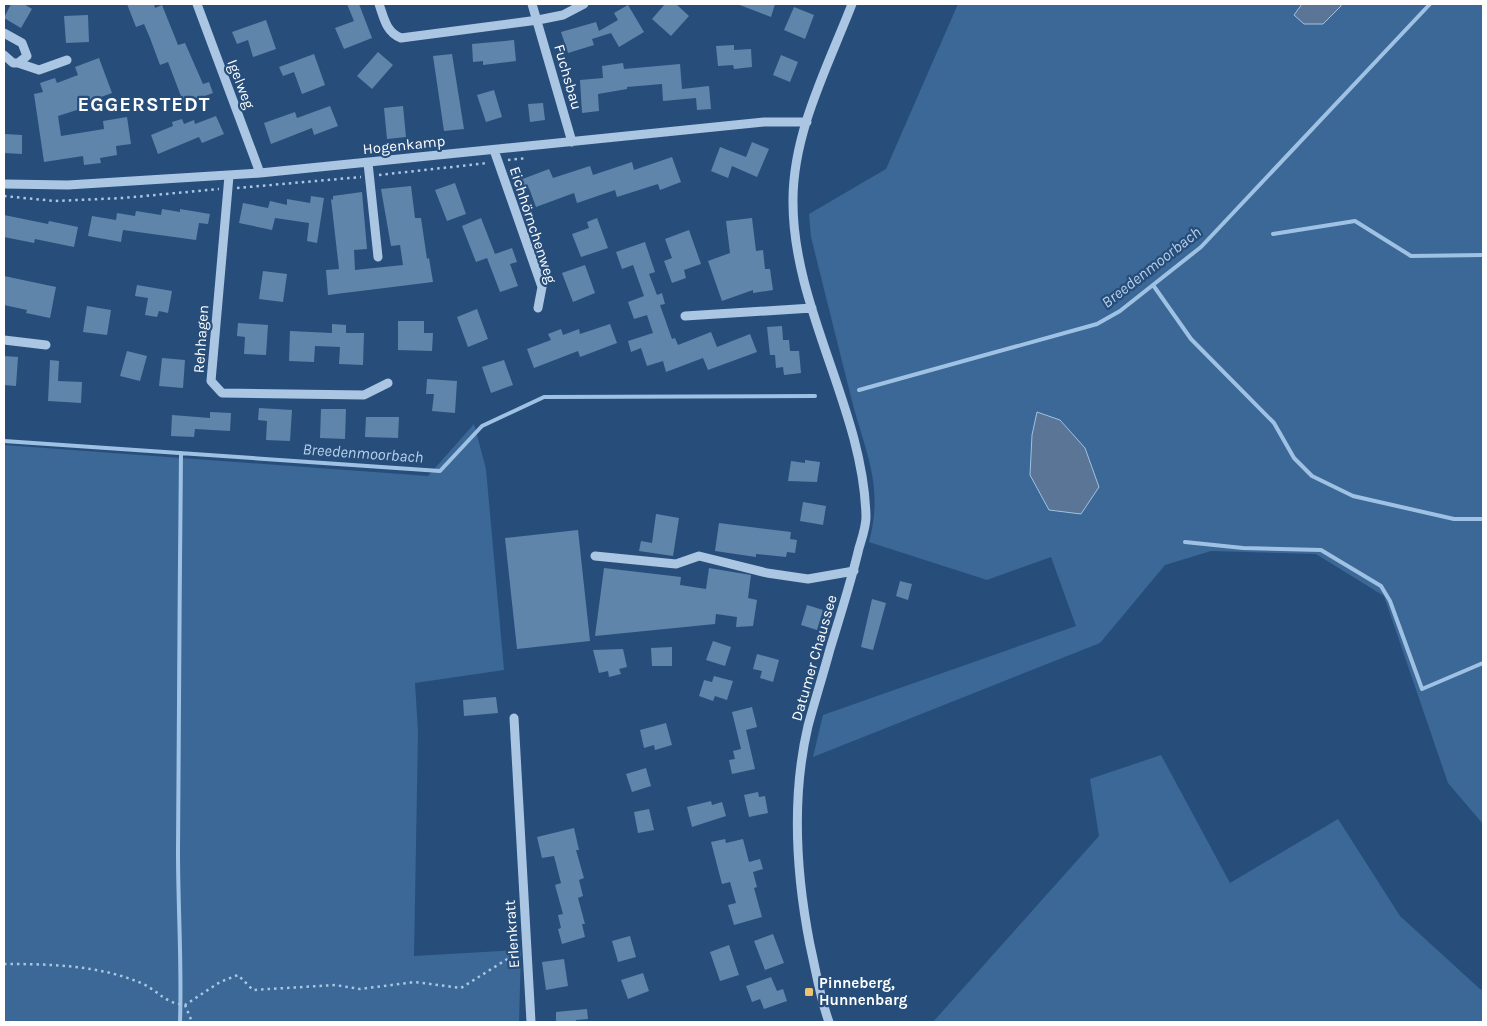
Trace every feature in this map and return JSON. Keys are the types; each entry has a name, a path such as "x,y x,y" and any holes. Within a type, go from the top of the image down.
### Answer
{"street":[{"name":"Igelweg","path":"197,4 260,173"},
{"path":"379,4 392,34 401,38 538,20 563,15 584,4"},
{"name":"Fuchsbau","path":"532,4 572,142"},
{"name":"Datumer Chaussee","path":"829,1022 804,916 797,843 797,806 808,726 854,571 866,520 862,466 812,308 800,259 793,216 797,160 807,122 852,4"},
{"path":"4,34 24,46 26,56 18,63"},
{"path":"4,54 13,63 39,70 67,60"},
{"name":"Hogenkamp","path":"4,184 68,186 229,176 764,122 807,122"},
{"name":"Eichhörnchenweg","path":"494,150 542,287 538,308"},
{"path":"368,162 378,257"},
{"name":"Rehhagen","path":"229,176 211,381 222,392 250,393 364,394 388,383"},
{"path":"685,316 812,308"},
{"path":"4,340 46,345"},
{"path":"595,556 676,564 700,556 767,573 808,579 854,571"},
{"name":"Erlenkratt","path":"514,718 531,1022"}],"path":[{"path":"4,964 48,964 99,970 143,984 172,1004 185,1005 220,982 238,976 253,990 335,985 360,988 415,982 461,988 527,948"},
{"path":"185,1005 192,1022"}],"shaded area":[{"path":"958,4 1483,4 1483,824 1448,783 1384,596 1316,554 1211,551 1165,565 1100,643 813,757 823,715 1076,626 1051,557 987,580 869,542 875,502 870,466 811,237 809,214 886,169"},
{"path":"1302,4 1341,4 1341,6 1323,24 1304,24 1294,15"},
{"path":"1037,412 1060,420 1085,448 1099,487 1081,514 1049,510 1030,475 1032,435"},
{"path":"474,424 486,469 504,670 415,683 418,732 414,956 521,950 519,1022 4,1022 4,445 428,476"},
{"path":"1161,755 1230,883 1338,819 1400,916 1481,990 1483,987 1483,1022 933,1022 1099,836 1090,779"}],"building":[{"path":"11,4 24,4 32,9 21,28 4,18"},
{"path":"127,4 154,4 155,8 162,5 178,45 185,43 203,84 209,82 213,93 184,104 168,62 160,65 144,24 136,27"},
{"path":"347,4 359,4 372,38 344,49 335,28 354,21"},
{"path":"665,4 676,4 689,16 671,36 652,19"},
{"path":"737,4 775,4 771,17"},
{"path":"628,5 644,32 619,47 611,33 592,39 594,45 568,53 561,32 596,22 599,31 618,20 614,13"},
{"path":"794,7 814,15 805,39 784,30"},
{"path":"88,15 89,42 66,43 64,16"},
{"path":"266,20 276,49 253,57 248,40 237,44 232,32"},
{"path":"514,40 516,61 483,65 483,61 473,62 472,44"},
{"path":"734,45 734,50 751,49 752,67 734,69 733,65 718,66 716,46"},
{"path":"378,52 393,65 372,89 357,76"},
{"path":"314,54 325,85 302,94 294,72 283,76 279,67"},
{"path":"452,54 464,129 444,131 433,56"},
{"path":"781,55 798,62 790,82 773,75"},
{"path":"99,58 112,93 79,105 80,109 58,116 61,136 104,129 103,121 127,117 131,144 116,146 117,155 100,158 101,163 84,165 83,156 44,162 34,94 43,92 40,83 55,78 57,83 78,75 75,67"},
{"path":"623,63 624,69 680,64 682,89 709,86 711,109 697,110 696,98 663,101 662,84 627,87 627,89 598,94 599,111 582,113 580,80 603,78 602,66"},
{"path":"494,90 502,117 486,122 477,95"},
{"path":"543,103 545,120 530,122 528,104"},
{"path":"330,106 338,126 314,135 312,128 271,144 264,123 295,112 297,118"},
{"path":"403,106 406,137 387,139 384,108"},
{"path":"216,116 224,134 202,143 199,137 158,154 151,135 173,126 172,122 182,119 184,124 194,120 195,124"},
{"path":"4,134 22,135 22,154 4,153"},
{"path":"752,142 769,149 757,177 732,166 728,178 711,171 720,147 746,157"},
{"path":"672,157 681,182 660,190 658,184 617,197 615,190 577,203 574,193 536,207 529,188 524,190 520,180 549,169 553,178 590,166 593,175 632,162 634,170"},
{"path":"455,183 466,214 447,221 435,190"},
{"path":"411,186 415,218 421,218 427,259 429,258 433,282 328,295 326,270 339,269 331,199 333,200 333,196 362,192 367,249 354,250 355,270 403,265 400,245 391,246 381,189"},
{"path":"311,196 324,198 317,243 307,241 309,223 275,218 272,230 239,223 243,203 268,208 270,201 287,205 287,199 310,203"},
{"path":"162,209 180,212 180,209 210,214 208,224 199,223 196,240 123,230 121,242 88,236 92,216 116,220 117,213 135,216 136,211 161,215"},
{"path":"4,215 48,224 49,221 78,227 74,247 35,239 34,243 4,237"},
{"path":"481,218 495,254 512,248 517,262 510,264 518,286 500,292 487,258 476,262 462,226"},
{"path":"597,218 608,248 581,257 572,234 589,228 587,222"},
{"path":"752,218 756,251 763,250 765,269 770,269 773,290 753,293 753,290 722,301 708,261 730,253 726,221"},
{"path":"689,230 701,264 684,270 686,278 672,283 664,261 672,258 665,239"},
{"path":"645,242 655,272 649,274 657,295 662,293 665,304 660,305 672,339 675,338 678,345 711,332 717,347 750,334 757,352 708,370 703,358 666,372 663,361 647,366 641,348 631,352 628,341 653,333 647,315 634,319 628,302 644,296 633,265 622,269 616,252"},
{"path":"585,265 595,293 573,302 562,273"},
{"path":"263,271 287,274 283,302 259,299"},
{"path":"4,276 56,287 50,318 26,313 27,310 4,305"},
{"path":"137,285 172,291 168,313 159,311 157,317 145,315 148,298 135,296"},
{"path":"87,306 111,310 107,335 83,332"},
{"path":"477,309 488,339 468,347 457,317"},
{"path":"398,321 424,321 424,333 433,333 432,351 398,350"},
{"path":"238,323 268,325 266,355 244,354 245,337 237,336"},
{"path":"332,324 346,325 346,333 364,333 363,365 339,364 340,347 315,346 314,362 289,361 290,331 332,333"},
{"path":"610,324 617,343 580,357 578,351 534,368 527,349 551,340 548,334 561,329 563,335 579,329 580,334"},
{"path":"782,326 783,340 789,340 790,351 799,351 801,373 784,375 783,367 776,368 775,355 770,355 767,327"},
{"path":"127,351 147,356 140,381 120,376"},
{"path":"4,356 18,357 16,386 4,385"},
{"path":"162,358 185,360 183,388 159,386"},
{"path":"50,360 59,361 58,381 82,382 81,403 48,401"},
{"path":"504,360 513,385 491,393 482,367"},
{"path":"427,379 457,381 455,413 432,411 434,394 426,394"},
{"path":"259,408 292,410 290,441 266,440 267,421 258,420"},
{"path":"321,409 346,409 345,439 320,438"},
{"path":"210,412 231,413 230,431 195,429 194,437 171,436 172,415 210,418"},
{"path":"366,417 399,417 398,438 365,437"},
{"path":"805,460 820,462 817,482 788,481 791,461 805,463"},
{"path":"803,502 826,506 823,525 800,521"},
{"path":"656,514 679,518 673,556 639,551 641,541 652,543"},
{"path":"719,523 791,532 790,539 797,540 795,553 787,552 786,557 756,554 756,557 715,551"},
{"path":"578,530 590,641 517,649 505,538"},
{"path":"604,568 681,577 680,585 706,589 709,568 751,575 748,598 757,600 753,626 736,627 737,617 716,614 715,624 595,636"},
{"path":"900,581 912,584 908,600 896,596"},
{"path":"872,599 886,603 873,650 861,647"},
{"path":"807,605 823,610 817,630 801,625"},
{"path":"713,641 731,647 725,666 706,660"},
{"path":"672,647 672,666 652,666 651,648"},
{"path":"623,649 627,667 619,669 621,674 609,677 608,671 599,673 593,650"},
{"path":"757,654 779,660 773,682 760,678 762,671 753,669"},
{"path":"714,676 733,681 727,700 715,696 713,701 699,696 704,680 712,682"},
{"path":"496,697 498,713 464,716 463,700"},
{"path":"752,707 757,727 746,730 755,769 732,774 729,760 735,759 733,751 741,749 732,712"},
{"path":"666,723 672,745 655,750 654,745 644,748 640,730"},
{"path":"646,768 651,786 632,792 626,774"},
{"path":"758,792 759,797 765,796 768,813 749,817 744,795"},
{"path":"711,801 712,805 722,802 726,816 692,827 687,807"},
{"path":"649,809 654,830 638,833 634,812"},
{"path":"574,828 579,850 576,850 584,878 579,880 583,896 578,898 585,924 582,924 585,937 562,944 558,929 561,928 558,915 563,914 555,885 561,883 554,856 542,858 537,837"},
{"path":"725,839 726,843 743,839 749,862 760,859 763,869 753,872 757,887 754,888 762,917 734,925 728,905 736,903 730,882 722,884 711,842"},
{"path":"773,934 784,963 765,970 754,941"},
{"path":"630,936 636,957 618,962 612,941"},
{"path":"729,945 739,975 720,981 710,952"},
{"path":"564,959 568,986 546,990 542,962"},
{"path":"643,973 649,991 628,999 621,980"},
{"path":"771,977 777,991 783,989 787,1001 764,1009 760,999 752,1002 746,986"},
{"path":"587,1009 588,1019 576,1020 576,1022 556,1022 556,1012"}],"waterway":[{"name":"Breedenmoorbach","path":"859,390 1097,324 1120,311 1201,247 1430,4"},
{"path":"1273,234 1355,221 1411,256 1483,255"},
{"path":"1153,285 1191,339 1274,423 1294,458 1312,476 1353,496 1454,519 1483,519"},
{"name":"Breedenmoorbach","path":"4,441 440,471 482,426 544,397 815,396"},
{"path":"180,1022 181,979 178,852 181,453"},
{"path":"1185,542 1243,548 1321,550 1381,586 1390,601 1422,689 1483,663"}],"place":[{"name":"Pinneberg, Hunnenbarg","path":"809,992"}],"district":[{"name":"EGGERSTEDT","path":"144,104"}]}
